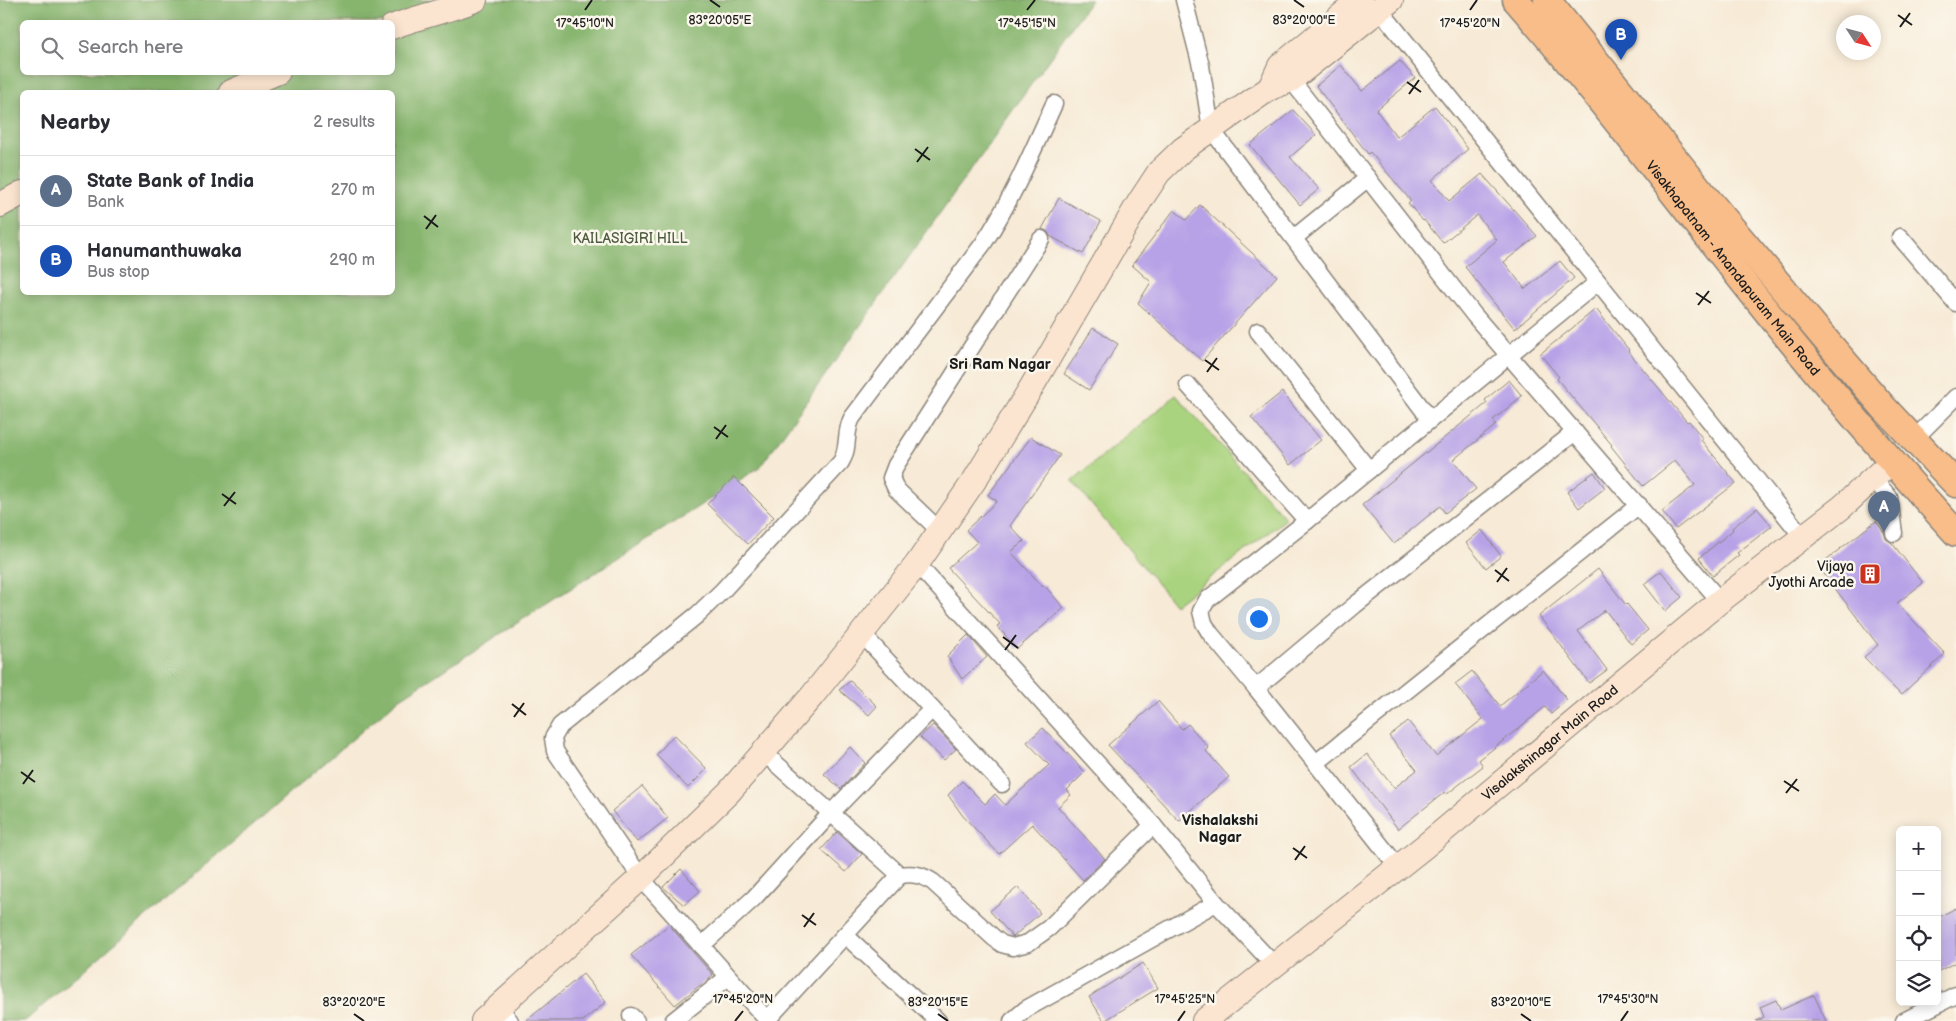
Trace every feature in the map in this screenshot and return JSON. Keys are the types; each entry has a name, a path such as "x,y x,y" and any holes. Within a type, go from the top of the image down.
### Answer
{"main road":[{"name":"Visakhapatnam - Anandapuram Main Road","path":"1516,0 1562,53 1750,290 1882,470 1956,533"},
{"name":"Visakhapatnam - Anandapuram Main Road","path":"1547,0 1705,196 1825,339 1885,409 1956,484"}],"street":[{"path":"395,25 413,18 456,8 475,0"},
{"path":"1184,0 1201,66 1211,130 1430,418"},
{"path":"497,1016 728,792 812,696 917,564 974,481 1159,172 1183,149 1211,130 1377,3 1802,536"},
{"path":"235,90 271,75"},
{"path":"1280,78 1368,178 1474,315 1720,601"},
{"path":"1054,104 1002,215 983,244 852,418 846,431 846,455 841,462 698,615 560,726 554,738 555,751 641,878 767,1020 900,875 912,873 923,876 933,882 994,938 1002,944 1013,947 1028,943 1048,928 1153,825"},
{"path":"1294,238 1368,178"},
{"path":"0,205 20,195"},
{"path":"1900,237 1956,303"},
{"path":"940,530 896,489 891,478 896,465 1041,239"},
{"path":"1398,867 1210,633 1201,611 1207,600 1307,521 1430,418 1598,282"},
{"path":"1258,331 1368,470"},
{"path":"1188,385 1307,521"},
{"path":"1914,439 1956,397"},
{"path":"1256,688 1355,605 1575,432"},
{"path":"1882,470 1894,533"},
{"name":"Visalakshinagar Main Road","path":"1204,1021 1398,867 1720,601 1842,507 1882,470"},
{"path":"1316,763 1639,505"},
{"path":"917,564 1153,825 1216,903 1274,965"},
{"path":"862,634 1002,784"},
{"path":"701,946 754,898 831,813 932,709"},
{"path":"763,752 900,875"},
{"path":"1012,1021 1026,1009 1216,903"},
{"path":"845,935 938,1021"},
{"path":"673,1021 728,976"},
{"path":"1904,1021 1956,995"}],"green space":[{"name":"KAILASIGIRI HILL","path":"0,0 1091,0 760,467 399,699 25,1021 0,1021"},
{"path":"1176,395 1286,519 1175,605 1072,481"}],"building":[{"path":"1400,61 1415,78 1376,110 1397,137 1435,106 1468,149 1432,180 1449,201 1482,174 1537,236 1504,262 1525,289 1560,261 1574,278 1515,329 1465,267 1497,240 1477,215 1443,243 1408,203 1411,201 1370,152 1368,154 1316,86 1341,65 1362,91"},
{"path":"1293,110 1316,135 1290,157 1319,189 1300,205 1250,145"},
{"path":"1059,198 1101,221 1083,254 1050,236 1047,231 1042,229"},
{"path":"1200,205 1277,276 1202,361 1138,303 1151,282 1132,265 1174,210 1186,220"},
{"path":"1596,309 1628,351 1687,422 1689,421 1703,439 1701,440 1736,483 1676,529 1662,511 1695,485 1675,460 1643,486 1612,445 1557,379 1559,377 1540,354"},
{"path":"1093,328 1118,344 1089,390 1064,374"},
{"path":"1509,380 1522,396 1493,420 1496,425 1453,460 1476,489 1445,513 1440,506 1394,544 1362,505 1487,403 1485,400"},
{"path":"1282,392 1321,440 1290,465 1251,417"},
{"path":"1031,437 1060,455 1010,526 1024,541 1011,552 1064,608 1017,649 997,626 1000,624 948,568 977,542 966,530 997,501 988,495"},
{"path":"1594,472 1605,488 1579,508 1567,492"},
{"path":"734,477 774,517 748,544 707,504"},
{"path":"1757,508 1772,526 1737,553 1739,555 1713,576 1699,558"},
{"path":"1876,521 1884,532 1886,539 1892,543 1923,583 1897,603 1945,654 1901,695 1864,657 1878,645 1818,566"},
{"path":"1482,530 1501,556 1486,568 1466,543"},
{"path":"1598,569 1648,630 1631,644 1605,610 1578,631 1607,670 1589,683 1539,616"},
{"path":"1661,571 1682,597 1665,611 1644,584"},
{"path":"968,635 987,657 962,679 947,656"},
{"path":"1543,670 1567,700 1551,714 1545,707 1479,760 1483,766 1447,794 1445,792 1398,829 1351,767 1367,754 1394,788 1417,770 1389,736 1408,721 1436,756 1483,719 1455,684 1472,671 1500,706"},
{"path":"850,681 877,706 869,715 839,690"},
{"path":"1158,701 1182,729 1188,724 1209,748 1206,751 1229,777 1179,821 1108,745"},
{"path":"933,725 956,749 944,760 920,737"},
{"path":"1043,728 1085,772 1067,790 1071,795 1058,807 1105,859 1083,880 1032,824 999,854 963,816 948,795 962,781 985,804 995,794 1005,805 1049,765 1027,742"},
{"path":"674,735 707,769 688,788 656,755"},
{"path":"850,747 865,763 841,789 824,774"},
{"path":"642,786 668,818 637,842 612,811"},
{"path":"837,832 862,854 846,872 821,850"},
{"path":"681,869 700,891 684,905 663,887"},
{"path":"1018,887 1040,913 1013,937 990,911"},
{"path":"1956,908 1956,962 1941,970 1941,916"},
{"path":"669,925 713,975 675,1005 631,955"},
{"path":"1143,963 1158,988 1104,1021 1089,997"},
{"path":"583,974 606,1002 583,1021 526,1021"},
{"path":"1814,995 1826,1021 1756,1021 1764,1017 1760,1007 1776,1000 1781,1010"}],"place":[{"name":"Hanumanthuwaka","path":"1621,60"},
{"name":"State Bank of India","path":"1884,532"},
{"name":"Vijaya Jyothi Arcade","path":"1870,574"}],"district":[{"name":"Sri Ram Nagar","path":"1000,364"},
{"name":"Vishalakshi Nagar","path":"1220,828"}]}
